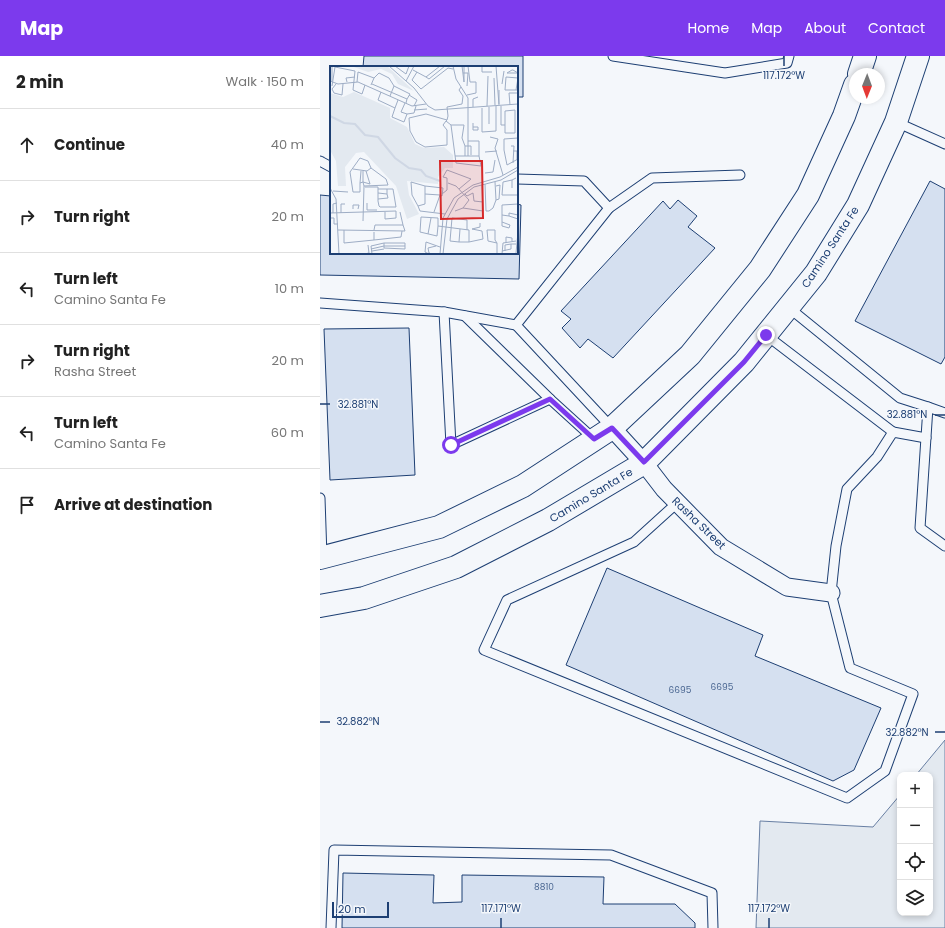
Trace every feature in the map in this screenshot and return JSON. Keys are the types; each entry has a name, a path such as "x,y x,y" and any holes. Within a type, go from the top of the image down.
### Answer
{"main road":[{"path":"861,68 865,56"},
{"name":"Camino Santa Fe","path":"320,606 364,598 456,567 548,520 644,462 744,362 816,273 858,205 896,122 918,56"},
{"path":"321,558 439,528 524,486 603,434 690,355 760,269 808,195 849,102"}],"street":[{"name":"Rasha Street","path":"603,434 644,462 659,484 721,547 787,587 831,593"}],"lane":[{"path":"613,56 725,73 787,63 789,56"},
{"path":"896,122 945,144"},
{"path":"320,161 330,166"},
{"path":"516,325 609,208 652,178 740,175"},
{"path":"518,179 584,181 609,208"},
{"path":"320,303 444,312 516,325 603,434"},
{"path":"788,307 900,398 928,406 945,413"},
{"path":"444,312 451,445 550,399"},
{"path":"465,316 550,399 603,434"},
{"path":"766,335 893,432 926,438"},
{"path":"928,406 920,528 945,546"},
{"path":"677,503 634,542 507,600 484,650 847,798 885,771 913,694 850,668 831,593 836,546 847,489 877,457 893,432"},
{"path":"320,498 321,558"},
{"path":"331,928 334,850 611,855 712,893 713,928"}],"shaded area":[{"path":"945,740 945,928 756,928 760,821 873,827 897,799 897,916 933,916 933,772 918,772"}],"building":[{"path":"364,56 523,56 523,97 518,97 518,66 363,66"},
{"path":"930,181 945,189 945,357 941,364 855,321"},
{"path":"320,195 330,196 330,254 518,254 518,204 521,205 519,279 320,275"},
{"path":"678,200 697,216 688,227 715,248 613,358 588,339 580,348 562,328 571,319 561,311 663,201 670,209"},
{"path":"409,328 415,475 330,480 324,329"},
{"path":"607,568 763,635 755,656 881,708 854,770 833,781 566,665"},
{"path":"343,873 434,875 433,903 462,902 462,875 604,877 603,904 675,904 695,923 695,928 342,928"}],"route":[{"path":"451,445 550,399 594,439 612,428 644,462 744,362 766,335"}]}
